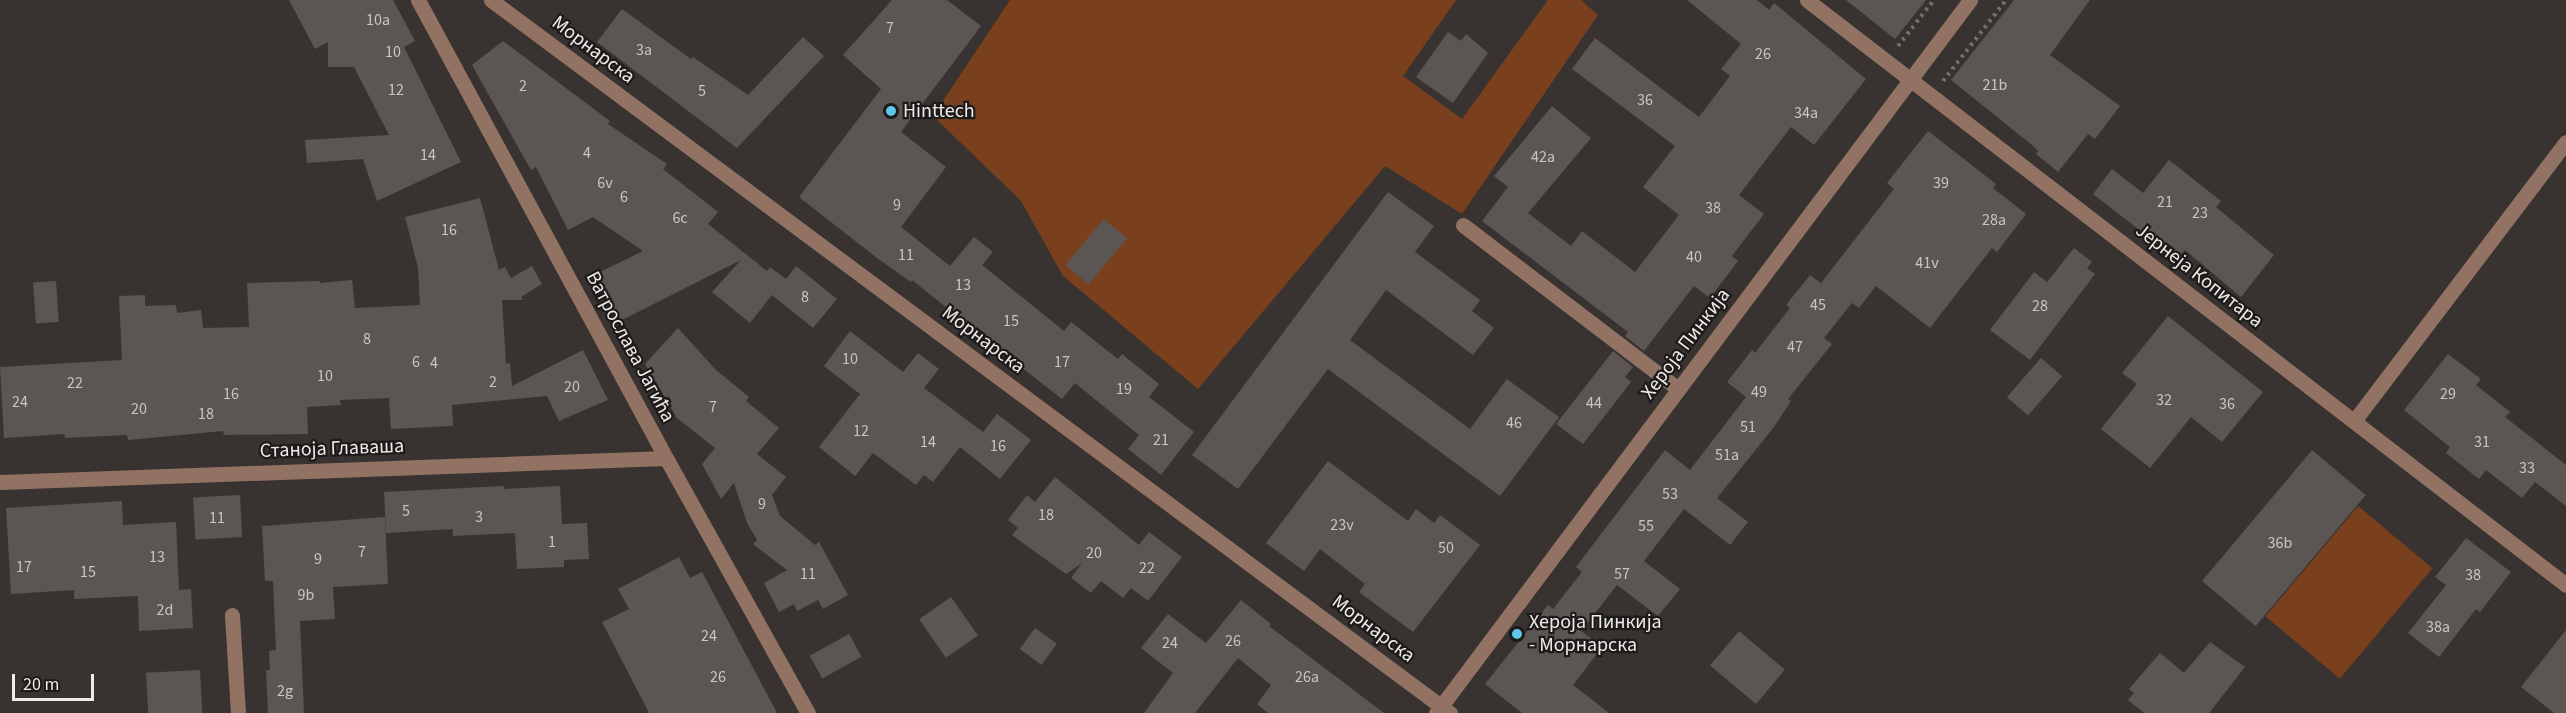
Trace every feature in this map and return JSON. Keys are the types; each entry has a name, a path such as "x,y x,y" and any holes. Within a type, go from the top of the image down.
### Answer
{"street":[{"name":"Ватрослава Јагића","path":"418,0 666,458 808,713"},
{"name":"Морнарска","path":"491,0 1443,711"},
{"name":"Јернеја Копитара","path":"1807,0 2566,585"},
{"name":"Хероја Пинкија","path":"1443,711 1678,388 1970,0"},
{"path":"2354,421 2566,142"},
{"path":"1463,225 1678,388"},
{"name":"Станоја Главаша","path":"0,482 666,458"},
{"path":"232,615 238,713"}],"path":[{"path":"1887,42 1896,50 1934,0"},
{"path":"1932,96 2006,0"}],"shaded area":[{"path":"1010,0 1456,0 1403,76 1462,119 1548,0 1581,0 1598,15 1462,214 1385,166 1198,389 1063,276 1021,201 933,116"},
{"path":"2358,506 2432,568 2340,679 2265,616"}],"building":[{"path":"289,0 393,0 415,41 404,47 461,162 377,201 363,159 307,163 305,140 389,135 354,67 328,67 328,42 315,49"},
{"path":"892,0 947,0 981,26 901,132 946,167 901,227 950,266 974,237 993,252 982,265 1064,331 1071,322 1118,359 1122,354 1159,384 1149,397 1194,432 1161,475 1128,449 1139,435 1075,383 1062,399 998,349 997,352 976,336 978,333 912,280 911,282 877,258 799,197 881,89 843,55"},
{"path":"1687,0 1757,0 1769,10 1774,3 1866,79 1814,145 1791,127 1739,195 1764,214 1732,256 1738,261 1710,298 1694,286 1644,351 1625,336 1628,332 1482,221 1508,187 1494,176 1552,106 1591,138 1528,213 1571,246 1582,231 1635,272 1679,215 1643,187 1675,146 1572,69 1595,38 1699,117 1730,76 1721,69 1741,44"},
{"path":"1846,0 1926,0 1895,39"},
{"path":"2014,0 2090,0 2050,55 2120,106 2095,139 2088,134 2058,172 2036,154 2038,151 2032,145 1951,80"},
{"path":"622,9 691,59 693,57 748,95 803,37 824,56 737,148 597,42"},
{"path":"1448,32 1461,41 1466,34 1488,53 1453,103 1416,77"},
{"path":"503,41 610,121 608,124 667,164 663,169 718,212 708,224 767,271 770,267 786,279 796,266 837,299 813,328 772,295 750,323 712,292 741,260 618,322 594,275 643,251 593,217 568,230 536,167 531,170 472,65"},
{"path":"1928,131 1996,184 1993,188 2026,214 1997,252 1992,248 1930,328 1876,286 1859,308 1852,303 1824,338 1832,344 1788,399 1791,401 1774,427 1717,498 1748,522 1730,545 1684,509 1644,561 1680,589 1658,616 1617,585 1581,631 1602,647 1573,685 1609,713 1522,713 1485,684 1548,605 1553,609 1582,572 1576,567 1665,450 1690,470 1746,397 1727,382 1752,350 1755,353 1790,308 1786,305 1810,275 1821,283 1894,189 1887,183"},
{"path":"2169,160 2221,201 2216,207 2274,255 2241,297 2185,250 2177,259 2093,194 2112,169 2143,193"},
{"path":"1388,192 1434,226 1415,252 1480,300 1472,311 1494,328 1473,355 1386,290 1350,340 1470,429 1507,379 1559,417 1500,496 1328,369 1238,489 1192,455"},
{"path":"480,198 499,270 505,267 511,278 532,266 542,284 521,297 523,300 502,300 506,364 510,363 512,386 583,350 608,400 559,421 547,396 452,405 453,426 391,429 389,398 340,400 341,405 307,407 308,434 224,435 223,431 128,440 127,435 65,438 64,434 4,438 0,367 122,360 119,296 145,295 145,306 176,305 177,313 201,310 203,328 249,327 247,283 320,281 320,283 352,280 355,308 420,305 418,268 405,217"},
{"path":"1104,219 1127,238 1088,284 1065,265"},
{"path":"2074,248 2092,262 2087,268 2095,274 2030,360 1990,330 2034,272 2047,282"},
{"path":"56,281 59,322 36,324 33,283"},
{"path":"2168,316 2263,392 2222,442 2191,417 2150,468 2101,429 2137,384 2122,373"},
{"path":"678,328 716,370 749,397 746,401 779,428 757,454 786,477 772,495 780,516 815,545 819,542 848,595 823,609 818,600 797,611 794,604 779,612 764,583 787,570 753,544 757,540 747,523 734,483 721,499 702,464 715,448 677,418 645,364"},
{"path":"850,331 903,372 918,353 939,369 924,388 983,432 997,414 1031,440 1000,479 960,447 933,482 924,475 916,485 873,453 855,476 819,447 860,394 824,366"},
{"path":"1613,351 1633,367 1625,377 1631,382 1583,444 1556,424"},
{"path":"2448,354 2481,379 2476,385 2510,412 2505,417 2566,465 2566,506 2535,482 2522,498 2486,470 2479,479 2446,453 2450,447 2404,410"},
{"path":"2041,358 2062,376 2028,416 2007,397"},
{"path":"2312,450 2366,495 2256,626 2202,581"},
{"path":"1328,461 1408,521 1416,509 1434,523 1440,515 1480,545 1413,632 1359,592 1365,584 1320,549 1304,571 1266,543"},
{"path":"1055,477 1139,545 1149,532 1182,557 1148,601 1131,588 1123,598 1101,581 1091,593 1071,578 1082,563 1066,574 1012,535 1018,528 1008,520 1027,495 1035,502"},
{"path":"504,486 504,489 560,486 562,524 587,523 589,559 564,560 564,567 517,569 515,533 453,536 453,529 386,533 384,492"},
{"path":"240,495 242,537 195,539 193,497"},
{"path":"122,501 123,525 176,522 179,590 191,589 193,628 139,631 138,596 74,599 74,590 11,594 6,508"},
{"path":"385,517 388,584 333,587 335,619 300,621 304,713 268,713 266,670 270,670 269,651 276,650 273,581 265,581 262,526"},
{"path":"2466,538 2511,572 2480,612 2476,609 2439,657 2408,633 2446,585 2435,577"},
{"path":"679,557 690,578 702,572 777,713 649,713 602,622 629,609 618,589"},
{"path":"951,597 978,636 946,658 919,619"},
{"path":"1241,600 1271,624 1269,626 1384,713 1268,713 1257,704 1271,685 1238,658 1195,713 1144,713 1173,673 1141,648 1168,614 1206,643"},
{"path":"1035,628 1057,644 1042,665 1020,649"},
{"path":"2566,630 2566,713 2554,713 2521,687"},
{"path":"1739,631 1785,670 1756,704 1710,665"},
{"path":"849,634 862,657 822,679 810,656"},
{"path":"2210,642 2245,667 2209,713 2144,713 2128,700 2134,693 2129,689 2160,653 2184,673"},
{"path":"200,670 202,713 148,713 146,673"}],"place":[{"name":"Hinttech","path":"891,111"},
{"name":"Хероја Пинкија - Морнарска","path":"1517,634"}]}
